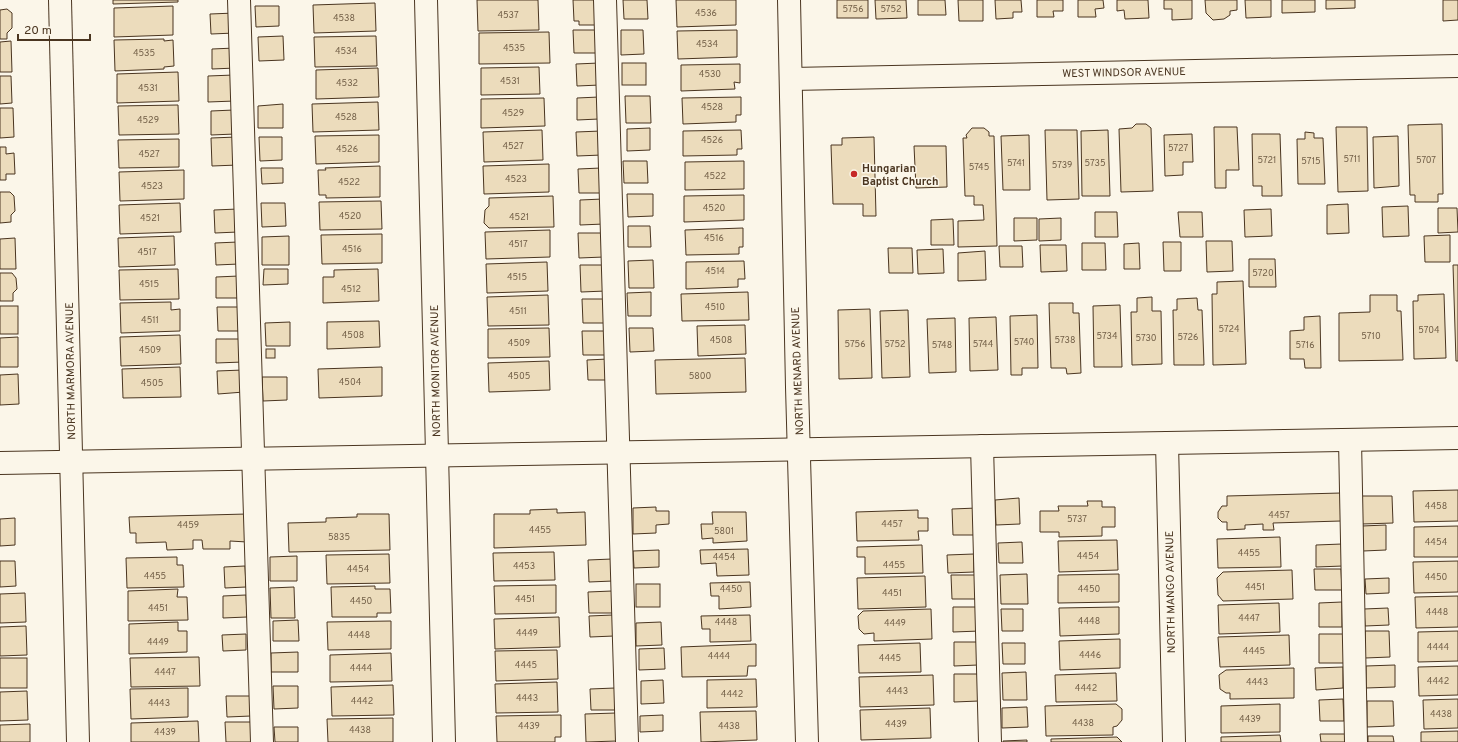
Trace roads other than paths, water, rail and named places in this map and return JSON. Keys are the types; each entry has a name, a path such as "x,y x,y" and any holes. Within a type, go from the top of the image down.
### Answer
{"street":[{"name":"NORTH MARMORA AVENUE","path":"60,0 78,742"},
{"path":"239,0 255,459 262,742"},
{"name":"NORTH MONITOR AVENUE","path":"426,0 444,742"},
{"path":"605,0 627,742"},
{"name":"NORTH MENARD AVENUE","path":"789,0 807,742"},
{"name":"WEST WINDSOR AVENUE","path":"791,79 1458,66"},
{"path":"0,463 1458,438"},
{"path":"1350,440 1356,742"},
{"name":"NORTH MANGO AVENUE","path":"1166,443 1174,742"},
{"path":"982,446 990,742"}],"place":[{"name":"Hungarian Baptist Church","path":"854,174"}]}
